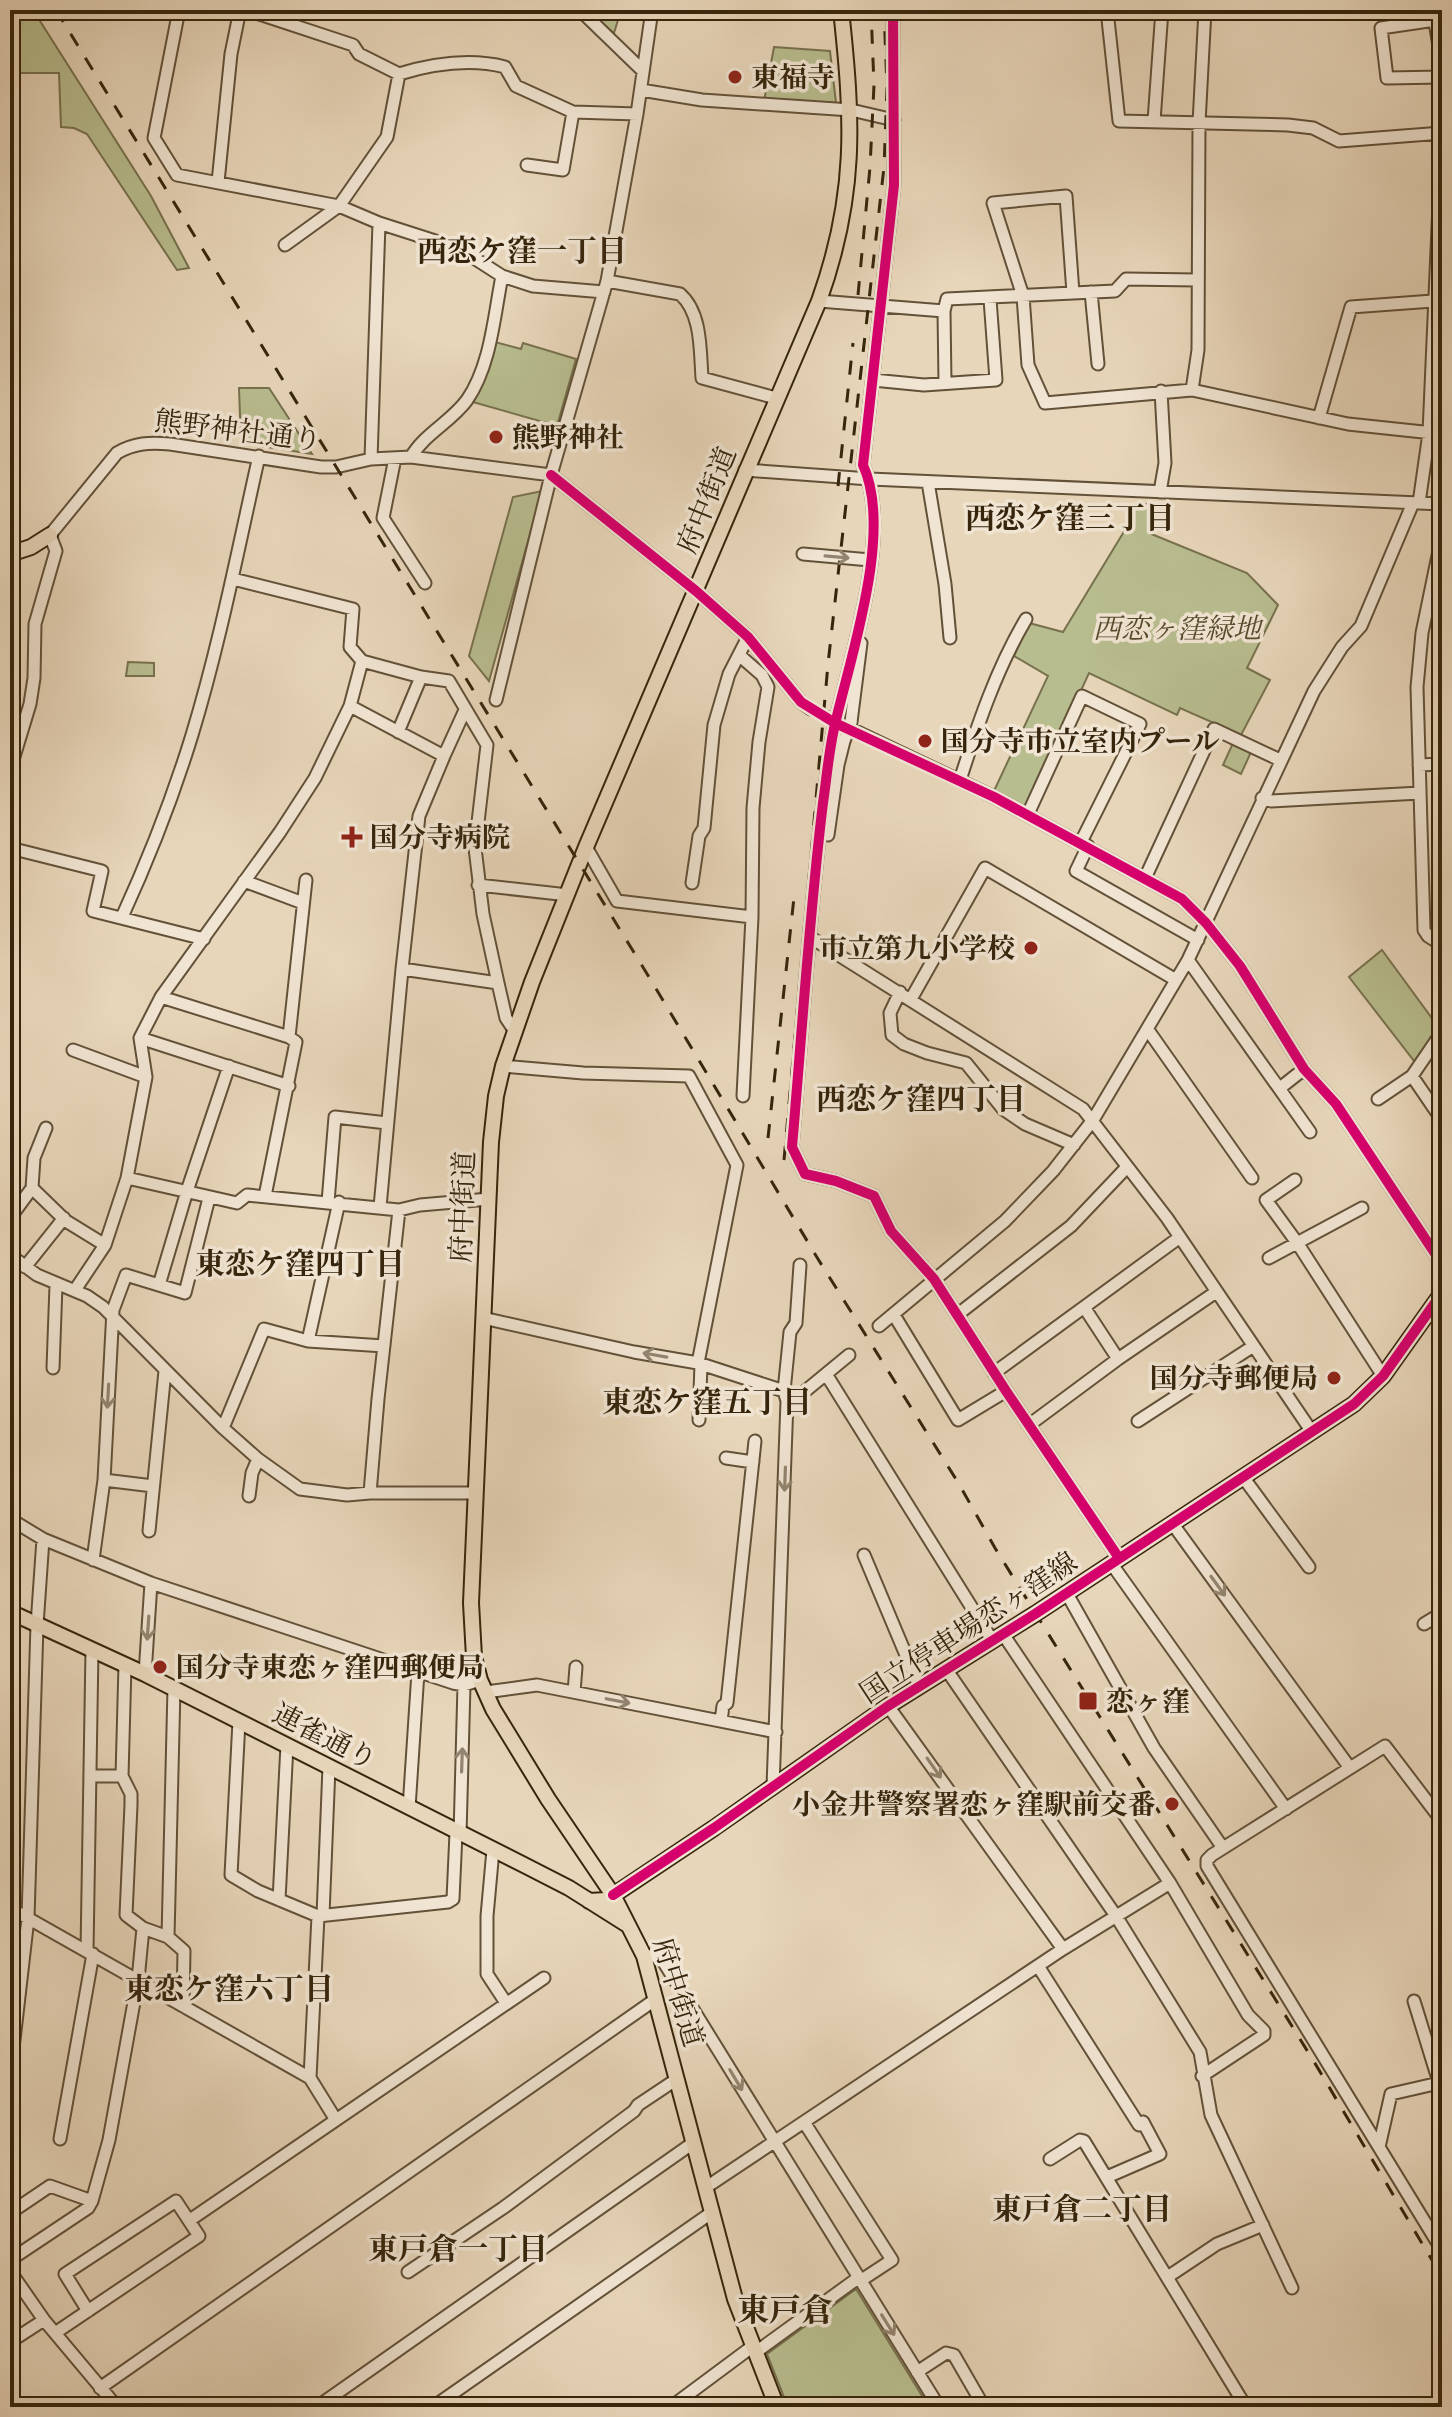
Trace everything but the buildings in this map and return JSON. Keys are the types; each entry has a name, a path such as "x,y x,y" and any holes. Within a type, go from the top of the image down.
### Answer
{"main road":[{"name":"府中街道","path":"777,2407 735,2299 644,1956 613,1895 548,1799 483,1686 474,1657 471,1625 491,1142 503,1066 514,1030 586,847 819,301 832,262 843,217 849,171 851,110 841,10"},
{"name":"熊野神社通り","path":"10,554 31,547 50,535"},
{"name":"国立停車場恋ヶ窪線","path":"613,1895 888,1706 1354,1404 1383,1376 1442,1293"},
{"name":"連雀通り","path":"10,1612 145,1674 287,1745 493,1850 589,1901 632,1928"},
{"path":"589,1901 599,1902 613,1895"}],"street":[{"path":"179,10 154,138 177,175 339,206 379,223 460,249 502,276 533,286 605,286 680,294 688,301 696,323 702,378 776,398"},
{"path":"218,182 231,54 240,10"},
{"path":"247,10 353,45 359,54 399,74 424,66 493,64 505,67 516,86 573,112 637,114"},
{"path":"580,10 643,71"},
{"path":"496,700 551,475 605,286 637,114 652,10"},
{"path":"819,857 826,850 835,781 851,722 870,560 873,492 863,465 894,185 893,10"},
{"path":"879,1326 1005,1221 1093,1120 1188,960 1314,691 1342,647 1361,626 1416,503 1429,433 1442,135 1339,141 1313,128 1119,121 1107,10"},
{"path":"1154,121 1162,10"},
{"path":"1192,390 1198,350 1199,123 1205,10"},
{"path":"1442,64 1434,15 1381,28 1387,78 1442,77"},
{"path":"285,245 339,206 387,137 399,74"},
{"path":"641,90 702,100 851,110 894,120"},
{"path":"527,165 563,170 573,112"},
{"path":"1073,293 1066,196 993,203 1023,296 1028,365 1045,403 1192,390 1319,418 1442,434"},
{"path":"371,459 379,223"},
{"path":"411,457 416,448 453,416 476,385 502,276"},
{"path":"945,383 944,311 947,299 1115,291 1126,279 1197,280"},
{"path":"1091,292 1098,364"},
{"path":"873,380 924,385 996,380 990,299"},
{"path":"819,301 944,311"},
{"path":"1319,418 1351,307 1433,301"},
{"path":"1160,492 1165,463 1161,391"},
{"name":"熊野神社通り","path":"50,535 117,453 150,442 329,467 371,459 411,457 551,475"},
{"path":"122,917 153,849 192,735 233,579 259,456"},
{"path":"395,458 383,518 425,583"},
{"path":"745,470 928,482 1442,504"},
{"path":"551,475 696,591 748,637 801,702 811,709"},
{"path":"928,482 945,584 950,638"},
{"path":"10,770 30,704 35,624 56,551 50,535"},
{"path":"1442,536 1422,633 1417,687 1424,930 1442,945"},
{"path":"803,554 870,560"},
{"path":"233,579 353,609 350,647 362,661 449,681 487,745 476,829 478,885 506,1018 514,1030"},
{"path":"955,777 986,699 1026,619"},
{"path":"862,623 830,720 792,1147 805,1174 836,1181 874,1196 891,1231 934,1279 1115,1560 1286,1809"},
{"path":"692,883 699,836 704,828 714,725 729,674 748,637"},
{"path":"739,655 762,675 768,687 753,808 752,917 743,1096"},
{"path":"75,1290 105,1245 127,1178 146,1077 140,1038 161,997 315,778 350,706 362,661"},
{"path":"398,732 421,677"},
{"path":"1028,814 1082,696 1140,724 1085,844 1076,871 1198,940"},
{"path":"350,706 444,756"},
{"path":"380,1207 419,816 465,710"},
{"path":"830,720 1028,814 1146,876 1182,899 1206,923 1240,966 1304,1069 1336,1104 1442,1264"},
{"path":"1146,876 1214,729 1280,760"},
{"path":"1419,765 1442,764"},
{"path":"1262,798 1271,801 1420,793"},
{"path":"586,847 617,901 752,917"},
{"path":"10,848 102,871 93,911 204,939"},
{"path":"911,999 985,868 1176,980"},
{"path":"289,1037 306,880"},
{"path":"244,881 303,903"},
{"path":"478,885 568,895"},
{"path":"810,937 1083,1109 1180,1237 1312,1432"},
{"path":"1188,960 1310,1132"},
{"path":"402,969 498,983"},
{"path":"900,992 890,1013 892,1035 904,1044 927,1053 966,1063 1003,1109 1025,1124 1074,1145"},
{"path":"161,997 289,1037 296,1042 265,1196"},
{"path":"1148,1030 1252,1178"},
{"path":"1378,1099 1412,1076 1442,1032"},
{"path":"140,1038 289,1086"},
{"path":"73,1050 146,1077"},
{"path":"159,1285 229,1066"},
{"path":"503,1066 583,1073 689,1076 737,1165 700,1363 699,1420"},
{"path":"1280,1088 1304,1069"},
{"path":"1412,1076 1442,1120"},
{"path":"308,1341 334,1202 335,1117 387,1123"},
{"path":"10,1218 32,1188 34,1158 46,1128"},
{"path":"957,1315 1071,1226 1127,1167"},
{"path":"127,1178 237,1203 247,1195 399,1210 420,1205 489,1199"},
{"path":"1295,1180 1266,1200 1383,1376"},
{"path":"32,1188 64,1218 105,1245"},
{"path":"93,1560 104,1480 112,1318 126,1275 185,1293 209,1198"},
{"path":"1269,1258 1362,1208"},
{"path":"370,1493 399,1210"},
{"path":"25,1267 64,1218"},
{"path":"994,1373 1180,1237"},
{"path":"10,1255 56,1285 75,1290 103,1307 223,1428 258,1459 300,1489 347,1495 475,1493"},
{"path":"773,1787 785,1396 790,1332 796,1323 800,1265"},
{"path":"53,1368 56,1285"},
{"path":"1029,1425 1216,1292"},
{"path":"1084,1307 1118,1359"},
{"path":"894,1315 958,1420 1006,1391"},
{"path":"483,1318 634,1352 700,1363 785,1396 798,1397 849,1355"},
{"path":"223,1428 264,1329 308,1341 384,1346"},
{"path":"1138,1421 1252,1347"},
{"path":"149,1531 165,1371"},
{"path":"826,1374 998,1637 1170,1883 1248,2015 1264,2031 1264,2035 1202,2076"},
{"path":"721,1721 723,1706 727,1703 755,1441"},
{"path":"726,1458 753,1462"},
{"path":"249,1496 252,1473 258,1459"},
{"path":"1243,1477 1309,1567"},
{"path":"104,1480 153,1486"},
{"path":"10,1519 43,1539 151,1583 464,1685 537,1685 776,1732"},
{"path":"1172,1523 1350,1768"},
{"path":"10,2075 28,1918 37,1625 43,1539"},
{"path":"864,1555 919,1686"},
{"path":"145,1674 151,1583"},
{"path":"1066,1592 1154,1748 1223,1848"},
{"path":"1424,1624 1442,1613"},
{"path":"60,2139 90,1952 92,1650"},
{"path":"125,1665 122,1776 131,1794 126,1915 143,1928 168,1937 184,1951 183,2006"},
{"path":"574,1692 576,1667"},
{"path":"946,1669 1116,1916 1200,2052 1211,2115 1292,2288"},
{"path":"409,1808 418,1672"},
{"path":"239,1721 231,1875 279,1900 320,1916 448,1902 453,1899 458,1834 464,1685"},
{"path":"168,1937 174,1688"},
{"path":"888,1706 1063,1949"},
{"path":"279,1900 287,1745"},
{"path":"1442,1821 1385,1746 1207,1860 1207,1866 1442,2250"},
{"path":"310,2078 329,1767"},
{"path":"91,1776 122,1776"},
{"path":"493,1850 487,1916 487,1974 506,2003"},
{"path":"705,2188 1063,1949 1170,1883"},
{"path":"10,1908 310,2078 336,2120"},
{"path":"10,2260 88,2208 92,2201 109,2140 138,1980 143,1928"},
{"path":"644,1956 660,1956 939,2407"},
{"path":"1038,1966 1139,2125 1143,2122 1160,2154 1107,2177"},
{"path":"190,2220 544,1978"},
{"path":"100,2388 656,1999"},
{"path":"1379,2147 1391,2094 1440,2087 1414,2001"},
{"path":"408,2272 503,2208 677,2079"},
{"path":"671,2407 892,2260 804,2122"},
{"path":"1050,2159 1080,2140 1084,2141 1246,2407"},
{"path":"317,2407 693,2143"},
{"path":"10,2213 50,2186 92,2201"},
{"path":"55,2333 88,2311 199,2236 176,2201 65,2274 88,2311"},
{"path":"436,2405 711,2213"},
{"path":"1169,2276 1217,2244 1263,2225"},
{"path":"10,2271 44,2320 117,2407"},
{"path":"10,2342 44,2320"},
{"path":"917,2372 946,2353 954,2355 984,2407"}],"green space":[{"path":"10,10 33,10 151,196 189,268 177,270 87,134 74,128 61,127 59,73 10,73"},
{"path":"597,10 621,10 614,33 595,18"},
{"path":"774,47 830,51 836,103 764,101"},
{"path":"491,341 521,349 523,343 576,359 557,426 473,402"},
{"path":"239,388 269,388 312,454 241,443"},
{"path":"542,491 489,681 469,656 513,497"},
{"name":"西恋ヶ窪緑地","path":"1132,504 1150,504 1149,533 1247,573 1278,605 1247,668 1270,680 1241,735 1180,708 1177,715 1089,673 1028,806 1021,806 993,793 1048,676 1014,656 1029,623 1063,632 1131,520"},
{"path":"128,662 154,663 154,676 126,676"},
{"path":"1233,743 1251,752 1241,774 1223,765"},
{"path":"1382,950 1442,1032 1418,1066 1349,977"},
{"path":"856,2289 929,2407 788,2407 767,2354"}],"railway":[{"path":"56,10 649,977 818,1259 959,1484 995,1548 1313,2060 1442,2277"},
{"path":"858,295 874,85 871,10"},
{"path":"784,1160 828,664 884,167 887,88 884,10"},
{"path":"838,486 853,343"},
{"path":"768,1138 795,888"}],"cycle path":[{"path":"893,10 894,185 863,465 871,492 874,523 872,556 867,591 828,762 792,1147 805,1174 836,1181 874,1196 891,1231 934,1279 1119,1558"},
{"path":"551,475 696,591 748,637 801,702 835,723 994,797 1182,899 1206,923 1240,966 1304,1069 1336,1104 1442,1264"},
{"path":"613,1895 888,1706 1035,1614 1354,1404 1383,1376 1442,1293"}],"place":[{"name":"東福寺","path":"735,77"},
{"name":"熊野神社","path":"496,437"},
{"name":"国分寺市立室内プール","path":"925,741"},
{"name":"国分寺病院","path":"352,837"},
{"name":"市立第九小学校","path":"1031,948"},
{"name":"国分寺郵便局","path":"1334,1378"},
{"name":"国分寺東恋ヶ窪四郵便局","path":"160,1667"},
{"name":"恋ヶ窪","path":"1088,1701"},
{"name":"小金井警察署恋ヶ窪駅前交番","path":"1172,1804"}],"district":[{"name":"西恋ケ窪一丁目","path":"522,251"},
{"name":"西恋ケ窪三丁目","path":"1070,518"},
{"name":"西恋ケ窪四丁目","path":"921,1099"},
{"name":"東恋ケ窪四丁目","path":"300,1264"},
{"name":"東恋ケ窪五丁目","path":"707,1402"},
{"name":"東恋ケ窪六丁目","path":"229,1989"},
{"name":"東戸倉二丁目","path":"1082,2209"},
{"name":"東戸倉一丁目","path":"458,2249"},
{"name":"東戸倉","path":"785,2310"}]}
